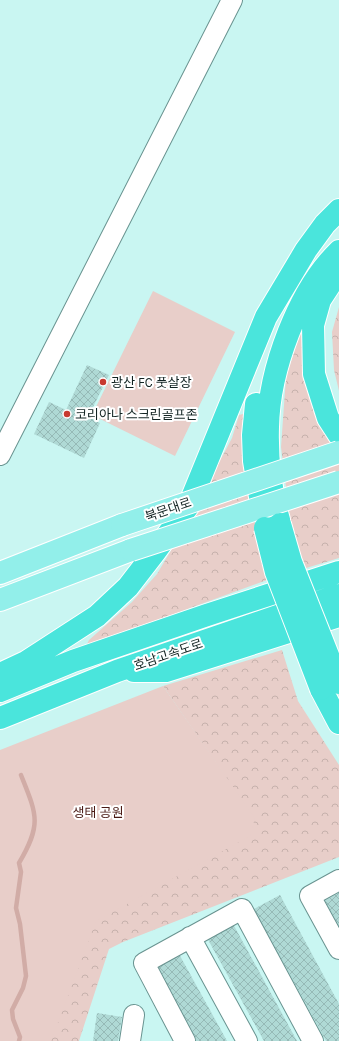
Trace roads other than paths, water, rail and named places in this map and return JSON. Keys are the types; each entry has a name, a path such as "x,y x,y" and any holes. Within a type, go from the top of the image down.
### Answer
{"highway":[{"path":"0,674 26,662 97,616 128,587 189,505 266,317 292,272 325,224 339,210"},
{"path":"273,526 275,502 269,458 268,426 273,386 285,341 304,298 330,260 339,251"},
{"path":"292,272 262,366 252,435 254,461 273,526 291,562 330,686 339,723"},
{"path":"339,272 320,300 313,325 314,374 328,418 339,435"},
{"name":"호남고속도로","path":"0,691 88,656 339,572"},
{"name":"호남고속도로","path":"0,718 117,671 339,595"},
{"path":"117,671 166,671 339,616"}],"main road":[{"name":"북문대로","path":"0,573 122,524 339,452"},
{"name":"북문대로","path":"0,600 131,550 339,482"}],"street":[{"path":"0,455 232,0"},
{"path":"339,880 310,896 339,949"},
{"path":"184,1041 144,962 242,909 313,1041"},
{"path":"190,936 247,1041"},
{"path":"130,1041 134,1015"}],"waterway":[{"path":"19,1041 20,1037 13,1019 12,1010 23,988 26,976 20,924 16,908 21,872 19,863 31,838 35,819 31,800 21,775"}],"place":[{"name":"광산 FC 풋살장","path":"103,382"},
{"name":"코리아나 스크린골프존","path":"67,414"}],"park label":[{"name":"생태 공원","path":"98,812"}]}
